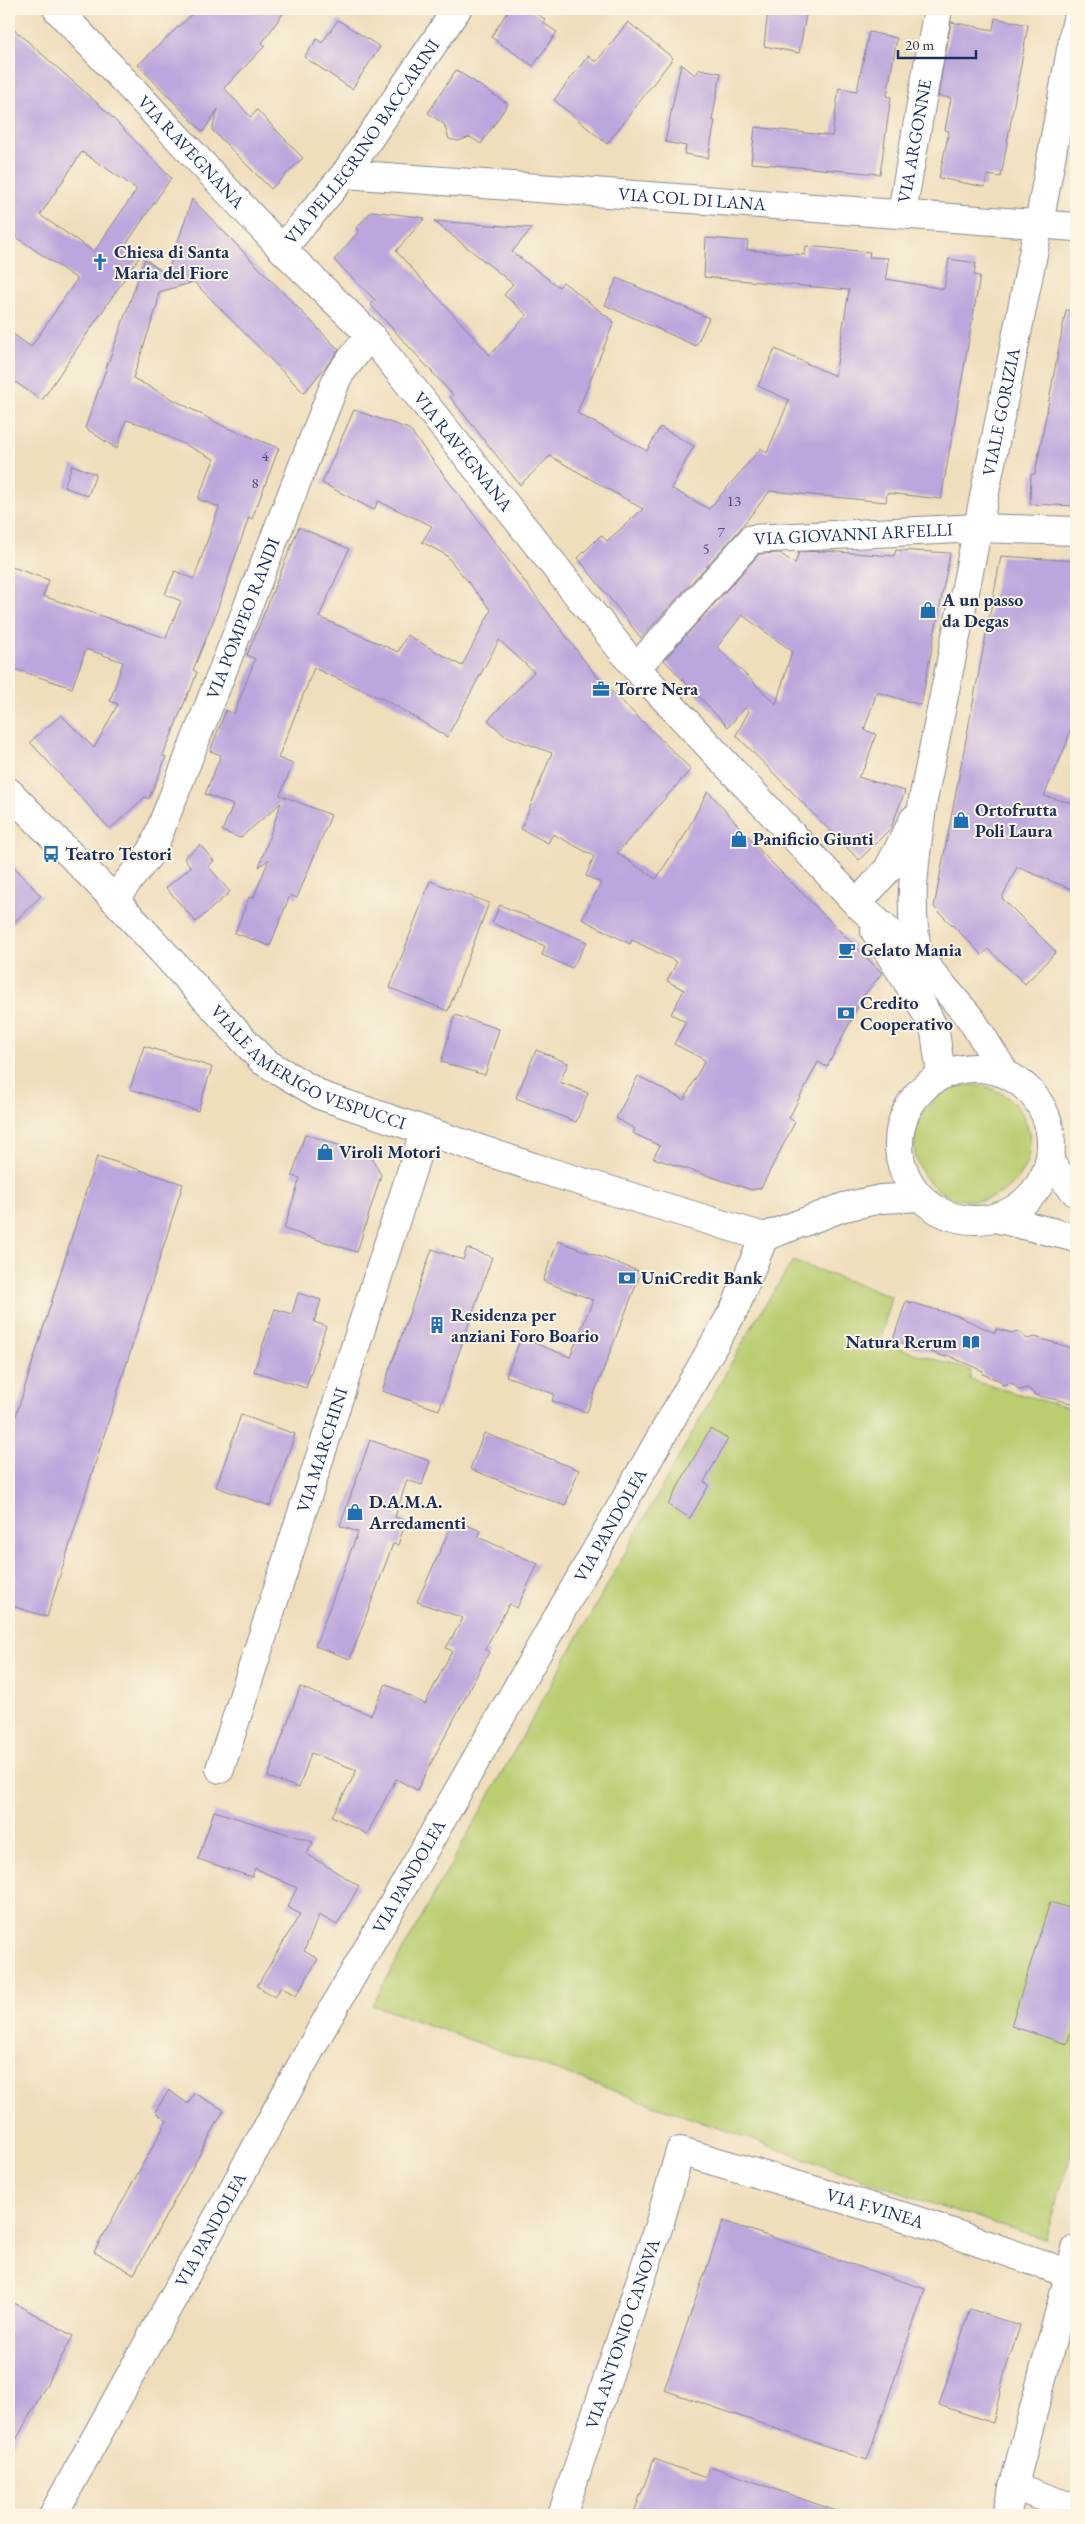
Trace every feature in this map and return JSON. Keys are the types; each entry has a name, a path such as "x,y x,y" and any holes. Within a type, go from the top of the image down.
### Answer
{"street":[{"name":"VIA RAVEGNANA","path":"57,9 282,248 370,335 636,668 858,904 919,958 970,1019 1004,1073"},
{"name":"VIA PELLEGRINO BACCARINI","path":"282,248 345,174 457,9"},
{"name":"VIA ARGONNE","path":"902,212 938,9"},
{"name":"VIALE GORIZIA","path":"919,958 914,936 912,882 924,800 1039,224 1076,23"},
{"name":"VIA COL DI LANA","path":"345,174 902,212 1076,227"},
{"name":"VIA POMPEO RANDI","path":"114,899 152,851 338,376 370,335"},
{"name":"VIA GIOVANNI ARFELLI","path":"636,668 752,539 979,528 1076,532"},
{"name":"VIALE AMERIGO VESPUCCI","path":"9,792 114,899 263,1061 322,1096 424,1132 764,1237"},
{"name":"VIALE GORIZIA","path":"858,904 888,869 924,800"},
{"name":"VIA RAVEGNANA","path":"858,904 922,1004 931,1022 935,1031 941,1075"},
{"path":"983,1067 1004,1073 1020,1082 1033,1094 1043,1109 1049,1126 1051,1144 1049,1162 1041,1181 1029,1198 1014,1210 995,1218 972,1220 943,1214 920,1197 903,1171 899,1154 899,1135 903,1116 912,1099 925,1085 941,1075 961,1068 983,1067"},
{"name":"VIA MARCHINI","path":"220,1769 424,1132"},
{"path":"1049,1162 1076,1194"},
{"path":"764,1237 844,1207 880,1199 920,1197"},
{"path":"995,1218 1076,1238"},
{"name":"VIA PANDOLFA","path":"53,2515 321,2030 735,1308 764,1237"},
{"name":"VIA F.VINEA","path":"680,2151 1074,2266"},
{"name":"VIA ANTONIO CANOVA","path":"562,2515 660,2222 680,2151"},
{"path":"1006,2515 1074,2266"},
{"path":"1013,2486 1076,2509"}],"green space":[{"path":"972,1085 994,1090 1013,1102 1025,1121 1030,1143 1025,1165 1013,1184 994,1196 972,1201 950,1196 931,1184 919,1165 914,1143 919,1121 931,1102 950,1090"},
{"path":"793,1261 891,1296 880,1343 971,1370 970,1380 1072,1409 1076,1402 1076,2138 1045,2239 921,2200 372,2005 756,1319"}],"building":[{"path":"197,9 286,9 262,43 265,46 224,88 251,117 257,110 303,158 271,189 212,130 218,109 203,132 138,65"},
{"path":"509,9 530,9 545,19 543,23 557,32 533,66 491,37"},
{"path":"768,9 806,15 799,53 764,46"},
{"path":"995,18 1028,25 1001,177 987,175 985,187 939,178 949,131 945,130 951,98 938,96 951,22 993,30"},
{"path":"338,20 380,47 352,89 304,57 317,39 322,43"},
{"path":"628,22 673,58 607,144 554,100 588,56 596,62"},
{"path":"9,25 104,109 171,178 125,246 140,256 42,400 9,378 9,331 31,347 77,279 9,232","holes":["82,152 137,189 94,252 40,215"]},
{"path":"869,32 897,38 887,96 891,97 880,174 751,163 755,127 832,136 839,88 857,91"},
{"path":"681,64 695,75 700,69 721,73 712,120 715,121 708,158 684,154 686,146 665,142"},
{"path":"456,70 508,104 481,144 470,137 458,141 449,139 444,124 428,113"},
{"path":"192,199 339,350 304,393 194,282 159,292 157,306 133,378 225,427 279,448 252,519 249,517 214,619 193,670 197,672 190,692 163,756 166,757 149,799 145,797 110,829 30,742 61,715 94,748 118,704 110,701 123,662 86,649 72,688 9,667 9,566 49,580 43,596 166,638 181,601 165,594 175,571 194,579 219,507 198,499 214,459 147,426 126,420 117,449 85,428 145,259 167,275"},
{"path":"372,211 425,218 396,251 490,355 527,315 504,295 513,284 434,221 532,228 512,252 559,287 563,282 614,322 577,413 647,451 660,427 694,446 671,488 709,509 761,448 767,453 789,400 758,386 775,349 835,376 849,290 704,277 706,238 748,241 747,250 805,255 806,246 870,252 869,257 888,258 886,279 944,289 949,259 976,263 974,275 980,276 941,499 887,493 886,502 770,491 736,534 641,638 578,558 601,535 607,541 643,509 550,456 520,485 450,397 453,395 371,305 375,300 334,260 359,231 356,228"},
{"path":"617,278 709,318 696,346 605,305"},
{"path":"1066,310 1076,311 1076,506 1030,504 1031,474 1035,474"},
{"path":"354,410 409,429 597,677 691,769 617,853 656,879 683,838 708,791 765,856 882,973 864,995 827,1067 818,1062 789,1118 795,1122 761,1188 752,1190 653,1158 660,1146 633,1133 635,1129 616,1118 638,1076 684,1100 705,1060 674,1044 686,1022 671,1014 684,990 667,981 677,962 632,940 630,944 582,919 601,883 586,876 594,856 553,834 548,843 521,829 552,753 504,735 488,720 534,672 499,640 447,737 389,702 314,668 278,758 293,764 280,795 331,815 297,898 290,895 270,946 235,933 249,897 253,899 269,859 259,867 281,803 240,838 222,831 233,805 205,794 221,755 210,751 226,710 234,714 255,659 247,655 299,527 349,549 319,617 398,652 407,635 462,666 491,610 446,555 422,542 432,526 378,501 374,510 322,483"},
{"path":"72,465 96,474 88,496 64,487"},
{"path":"896,550 950,553 921,705 877,692 864,730 876,734 865,767 858,777 905,791 891,828 859,860 736,735 749,711 745,708 728,727 664,660 759,554 780,553 795,564 799,552 824,551 894,556","holes":["742,615 792,651 776,704 717,647"]},
{"path":"1001,556 1076,561 1076,711 1066,745 1044,796 1076,804 1076,891 1017,867 1002,898 1056,952 1025,984 988,949 982,955 934,907"},
{"path":"200,845 214,861 208,866 230,892 196,922 166,888 191,867 184,858"},
{"path":"9,861 41,896 9,927"},
{"path":"430,881 489,903 448,1011 390,988"},
{"path":"500,905 587,942 572,968 542,955 545,946 492,923"},
{"path":"455,1015 499,1029 485,1075 441,1062"},
{"path":"144,1046 212,1067 198,1111 130,1089"},
{"path":"536,1050 568,1063 560,1082 588,1093 576,1122 516,1098"},
{"path":"305,1134 371,1156 381,1175 357,1252 284,1229 300,1178 292,1176"},
{"path":"97,1156 183,1184 47,1617 9,1605 9,1438"},
{"path":"558,1241 641,1272 587,1412 552,1401 554,1394 506,1376 521,1338 570,1357 593,1300 543,1281"},
{"name":"Residenza per anziani Foro Boario","path":"467,1248 492,1257 439,1410 382,1391 432,1249 463,1260"},
{"path":"298,1293 321,1300 314,1322 326,1326 306,1388 254,1371 275,1309 292,1314"},
{"path":"906,1301 958,1316 995,1333 996,1329 1013,1333 1019,1332 1027,1339 1035,1337 1072,1348 1073,1353 1076,1354 1076,1404 1035,1395 1028,1388 1019,1390 1012,1383 1002,1385 1001,1381 982,1374 983,1371 947,1355 946,1357 893,1340"},
{"path":"241,1415 295,1434 270,1506 216,1487"},
{"path":"710,1429 728,1439 704,1482 709,1485 690,1518 668,1505"},
{"path":"484,1433 579,1470 565,1506 470,1469"},
{"path":"370,1440 430,1461 422,1485 407,1480 395,1517 406,1521 398,1545 393,1544 350,1659 315,1646 358,1532 340,1526"},
{"path":"454,1520 481,1531 478,1537 538,1564 517,1608 509,1604 485,1649 489,1652 417,1790 396,1779 367,1834 332,1816 357,1770 311,1753 299,1788 268,1777 300,1687 371,1715 386,1684 425,1704 452,1651 446,1648 463,1618 417,1602"},
{"path":"214,1811 313,1842 307,1854 359,1886 337,1925 319,1915 304,1951 318,1959 296,1996 281,1987 275,1997 257,1986 300,1914 287,1907 297,1888 255,1868 252,1877 198,1859"},
{"path":"1050,1902 1076,1910 1076,2015 1067,2044 1011,2026"},
{"path":"169,2090 188,2104 194,2093 224,2110 134,2274 94,2252 167,2121 155,2112"},
{"path":"723,2221 925,2289 867,2460 664,2390"},
{"path":"9,2300 73,2336 9,2453"},
{"path":"970,2309 1020,2326 1004,2375 993,2423 939,2405"},
{"path":"654,2459 706,2478 710,2466 839,2512 838,2515 633,2515"}],"place":[{"name":"Chiesa di Santa Maria del Fiore","path":"100,262"},
{"name":"A un passo da Degas","path":"928,610"},
{"name":"Torre Nera","path":"601,689"},
{"name":"Ortofrutta Poli Laura","path":"961,820"},
{"name":"Panificio Giunti","path":"739,839"},
{"name":"Teatro Testori","path":"51,854"},
{"name":"Gelato Mania","path":"847,950"},
{"name":"Credito Cooperativo","path":"846,1013"},
{"name":"Viroli Motori","path":"325,1152"},
{"name":"UniCredit Bank","path":"627,1278"},
{"name":"Residenza per anziani Foro Boario","path":"437,1325"},
{"name":"Natura Rerum","path":"971,1342"},
{"name":"D.A.M.A. Arredamenti","path":"355,1512"}]}
